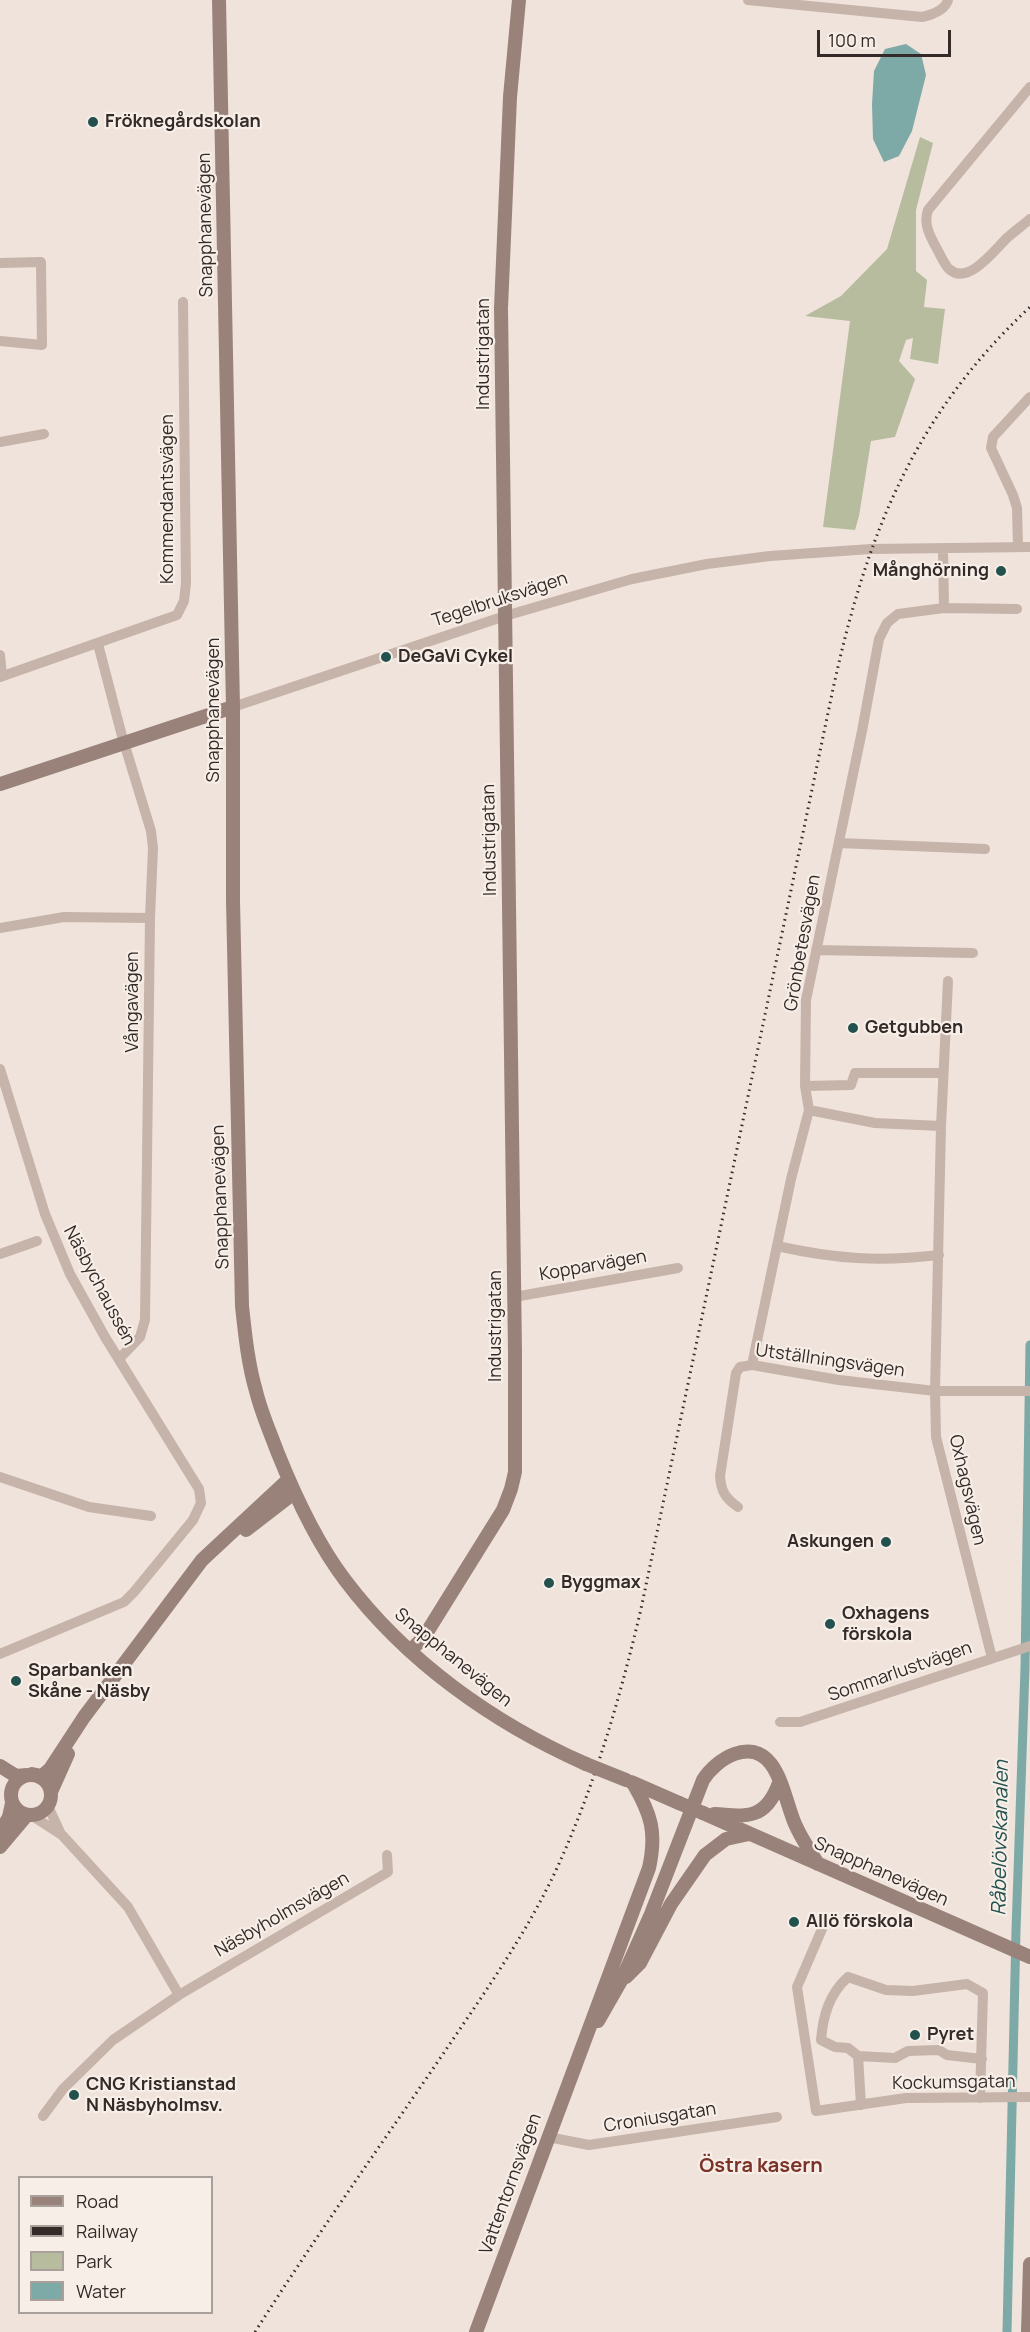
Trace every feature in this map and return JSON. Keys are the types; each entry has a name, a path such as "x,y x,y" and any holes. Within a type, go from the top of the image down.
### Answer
{"main road":[{"name":"Snapphanevägen","path":"219,0 233,707 233,901 242,1306 256,1391 291,1486 315,1534 344,1579 375,1616 463,1694 502,1722 585,1764 703,1813 1024,1954"},
{"name":"Industrigatan","path":"411,1650 424,1637 497,1520 511,1489 515,1472 502,287 510,97 519,0"},
{"name":"Tegelbruksvägen","path":"0,784 233,707"},
{"path":"0,1766 16,1776 42,1776 50,1769 62,1748 202,1560 291,1486"},
{"path":"0,1847 29,1815 44,1811 64,1761 99,1710 128,1658"},
{"name":"Vattentornsvägen","path":"582,2049 622,1979 663,1887 703,1780 712,1767 732,1754 744,1752 756,1754 772,1765 799,1832 818,1864"},
{"path":"0,1773 12,1787 9,1816 0,1832"},
{"path":"12,1787 21,1777 30,1775 45,1780 50,1799"},
{"path":"610,1971 645,1880 652,1855 651,1820 645,1805 629,1782"},
{"path":"703,1813 737,1816 756,1814 769,1805 779,1783"},
{"path":"12,1803 15,1808 29,1815"},
{"path":"622,1979 640,1963 671,1904 705,1855 726,1839 749,1834"},
{"name":"Vattentornsvägen","path":"476,2332 610,1971 640,1936"},
{"path":"1028,2332 1030,2264"}],"street":[{"path":"748,0 922,17 933,14 948,0"},
{"path":"1030,87 928,210 925,218 936,248 949,269 957,273 969,272 980,266 1009,236 1030,219"},
{"path":"0,263 41,262 42,345 0,341"},
{"name":"Kommendantsvägen","path":"1,676 177,615 184,601 186,571 183,302"},
{"path":"1018,546 1017,508 991,448 993,437 1030,396"},
{"path":"0,442 44,434"},
{"name":"Tegelbruksvägen","path":"233,707 505,616 632,579 707,564 770,556 862,550 1030,547"},
{"path":"942,549 944,608"},
{"name":"Grönbetesvägen","path":"752,1365 809,1110 806,1086 806,1000 879,639 887,622 897,614 944,608 1017,609"},
{"name":"Vångavägen","path":"98,644 124,743 152,831 153,848 150,918 145,1320 140,1337 119,1359"},
{"path":"0,655 1,676"},
{"path":"839,843 985,849"},
{"path":"0,928 64,917 150,918"},
{"path":"816,950 973,953"},
{"name":"Oxhagsvägen","path":"948,981 940,1126 936,1437 992,1658"},
{"name":"Näsbychaussén","path":"0,1069 54,1238 70,1274 119,1359 202,1493 201,1503 193,1520 124,1602 0,1654"},
{"path":"806,1086 851,1085 855,1073 943,1073"},
{"path":"809,1110 875,1123 940,1126"},
{"path":"0,1254 37,1241"},
{"path":"777,1246 821,1256 862,1259 896,1260 939,1255"},
{"name":"Kopparvägen","path":"514,1297 678,1268"},
{"name":"Utställningsvägen","path":"738,1507 726,1499 721,1488 720,1476 736,1373 740,1367 752,1365 839,1380 935,1391 1026,1391"},
{"path":"0,1477 89,1507 151,1516"},
{"name":"Sommarlustvägen","path":"780,1722 800,1722 1030,1646"},
{"path":"50,1799 62,1834"},
{"path":"29,1815 62,1834 128,1907 179,1995"},
{"name":"Näsbyholmsvägen","path":"44,2116 63,2089 113,2040 179,1995 388,1872 387,1855"},
{"name":"Kockumsgatan","path":"822,1929 797,1987 816,2111 906,2098 1024,2098"},
{"path":"980,2098 982,2059 983,1993 967,1984 912,1991 886,1990 848,1977 837,1987 823,2018 822,2040 835,2047 848,2048 858,2056 895,2058 908,2051 939,2050 947,2055 982,2059"},
{"path":"858,2056 861,2105"},
{"name":"Croniusgatan","path":"548,2137 578,2145 598,2145 777,2117"}],"green space":[{"path":"920,137 933,143 916,210 916,271 927,280 924,307 945,309 938,364 910,359 913,338 906,340 899,361 915,379 895,437 871,441 855,530 823,527 850,321 805,316 841,296 887,249"}],"water":[{"path":"906,44 921,54 926,75 912,131 899,156 884,162 873,139 874,71 885,49"}],"waterway":[{"name":"Råbelövskanalen","path":"1007,2332 1016,1930 1025,1668 1030,1345"}],"railway":[{"path":"255,2332 323,2228 503,1965 545,1893 571,1837 595,1773 615,1708 641,1609 833,689 861,581 879,530 900,482 925,436 954,391 989,348 1030,307"}],"place":[{"name":"Fröknegårdskolan","path":"93,122"},
{"name":"Månghörning","path":"1001,571"},
{"name":"DeGaVi Cykel","path":"386,657"},
{"name":"Getgubben","path":"853,1028"},
{"name":"Askungen","path":"886,1542"},
{"name":"Byggmax","path":"549,1583"},
{"name":"Oxhagens förskola","path":"830,1624"},
{"name":"Sparbanken Skåne - Näsby","path":"16,1681"},
{"name":"Allö förskola","path":"794,1922"},
{"name":"Pyret","path":"915,2035"},
{"name":"CNG Kristianstad N Näsbyholmsv.","path":"74,2095"}],"district":[{"name":"Östra kasern","path":"761,2166"}]}
